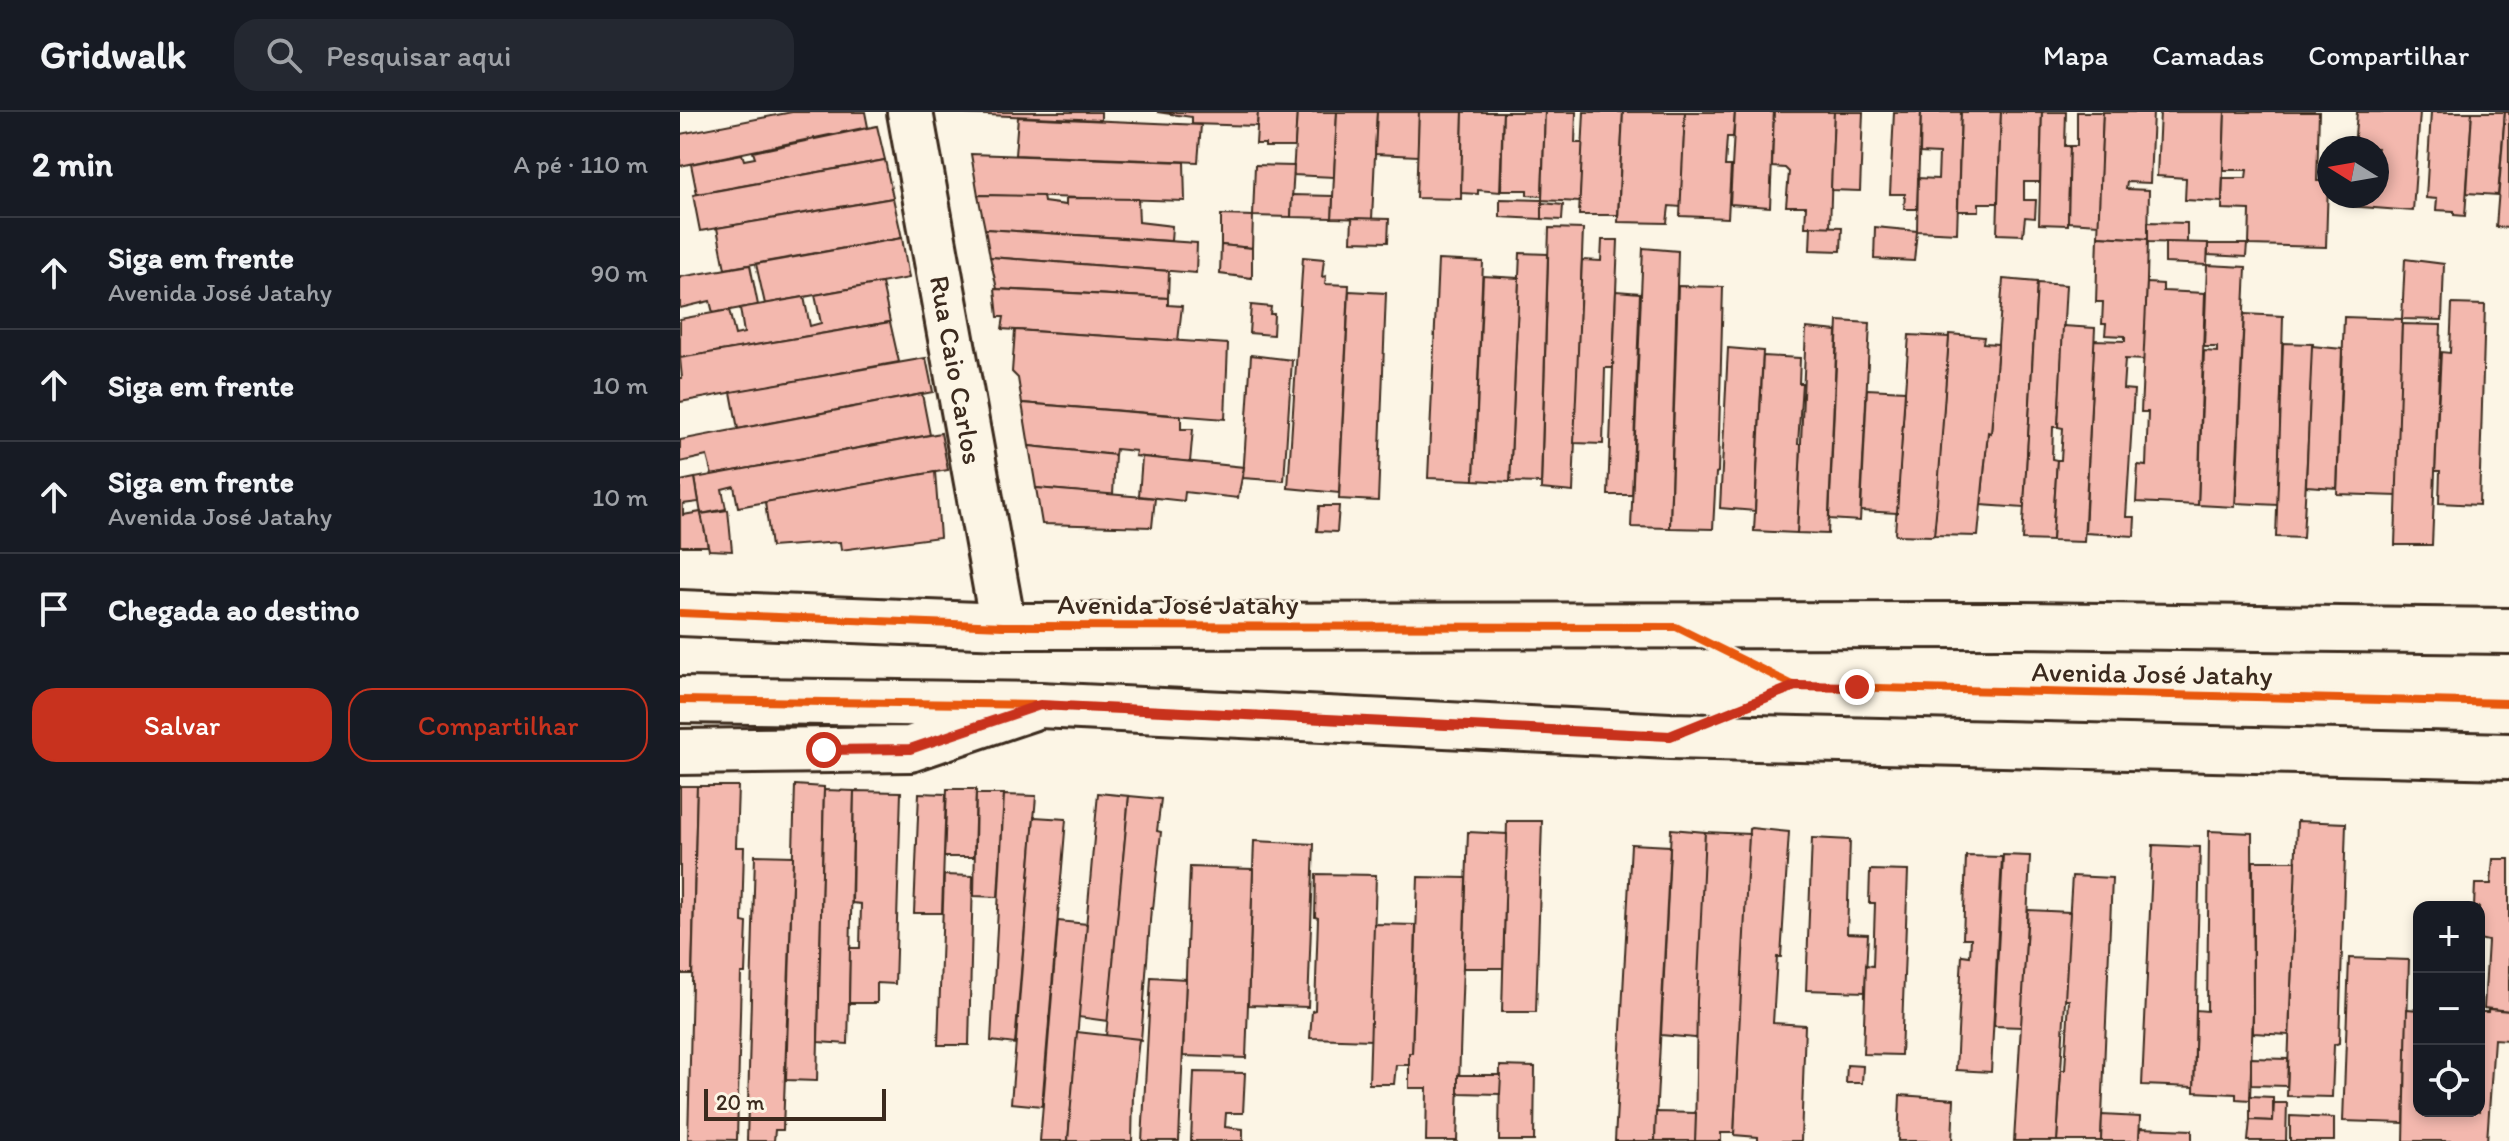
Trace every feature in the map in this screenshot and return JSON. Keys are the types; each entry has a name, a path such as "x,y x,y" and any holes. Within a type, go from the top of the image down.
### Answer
{"main road":[{"name":"Rua Caio Carlos","path":"910,112 1003,626"},
{"name":"Avenida José Jatahy","path":"680,613 1003,626 2018,625 2509,631"},
{"path":"680,700 1040,705 1670,736 2509,756"},
{"path":"680,752 910,749 1040,705"}],"building":[{"path":"792,112 865,112 868,127 680,166 680,134"},
{"path":"1101,112 1101,120 965,114"},
{"path":"1157,112 1258,112 1257,126 1192,124 1192,117"},
{"path":"1258,112 1297,112 1295,147 1256,144"},
{"path":"1297,112 1337,112 1334,177 1293,175"},
{"path":"1337,112 1377,112 1372,219 1332,218"},
{"path":"1377,112 1419,112 1418,156 1375,154"},
{"path":"1419,112 1463,112 1461,199 1416,198"},
{"path":"1463,112 1503,112 1500,192 1478,190 1478,194 1461,193"},
{"path":"1503,112 1545,112 1542,196 1527,195 1527,190 1501,190"},
{"path":"1545,112 1576,112 1575,143 1583,143 1580,202 1542,200"},
{"path":"1584,112 1623,112 1618,215 1579,215"},
{"path":"1623,112 1685,112 1681,207 1669,206 1667,223 1618,222"},
{"path":"1685,112 1735,112 1733,137 1727,137 1725,166 1731,166 1728,218 1680,216"},
{"path":"1735,112 1774,112 1770,207 1730,204"},
{"path":"1774,112 1834,112 1830,227 1805,227 1806,206 1786,206 1789,172 1785,168 1772,167"},
{"path":"1834,112 1863,112 1860,191 1831,190"},
{"path":"1894,112 1921,112 1917,209 1904,209 1905,194 1890,194"},
{"path":"1921,112 1961,112 1957,233 1917,231 1918,178 1938,179 1939,154 1920,153"},
{"path":"1961,112 2001,112 1998,203 1979,203 1979,211 1958,211"},
{"path":"2001,112 2042,112 2040,182 2024,182 2024,200 2036,200 2035,218 2025,217 2023,235 1997,234"},
{"path":"2042,112 2066,112 2065,146 2070,146 2068,225 2039,224"},
{"path":"2077,112 2103,112 2099,224 2068,222 2070,146 2077,146"},
{"path":"2103,112 2153,112 2150,183 2127,182 2126,189 2149,190 2148,239 2098,236"},
{"path":"2160,112 2225,112 2222,202 2185,200 2186,178 2157,176"},
{"path":"2225,112 2319,112 2317,208 2327,208 2326,247 2249,245 2250,210 2222,209 2223,178 2246,178 2247,170 2223,170"},
{"path":"2357,112 2420,112 2413,211 2375,208 2389,208 2389,136 2355,136"},
{"path":"2431,112 2472,112 2465,216 2454,215 2454,211 2436,210 2437,199 2426,198"},
{"path":"2472,112 2505,112 2498,195 2467,193"},
{"path":"2505,112 2509,112 2509,228 2496,227"},
{"path":"1018,117 1201,125 1198,162 1015,155"},
{"path":"877,126 885,160 697,194 691,164 742,154 744,160 755,158 753,152"},
{"path":"971,154 1184,162 1185,201 978,195"},
{"path":"885,160 893,198 700,231 693,195"},
{"path":"1255,165 1294,166 1291,217 1253,216"},
{"path":"978,195 1043,196 1044,202 1066,205 1066,198 1138,199 1139,222 1172,226 1171,241 985,229"},
{"path":"1292,195 1333,196 1332,218 1291,217"},
{"path":"893,198 902,238 725,269 717,228"},
{"path":"1500,199 1542,200 1542,219 1500,217"},
{"path":"1542,203 1563,205 1562,220 1542,219"},
{"path":"1221,215 1253,216 1252,248 1221,245"},
{"path":"1352,218 1389,219 1388,242 1351,241"},
{"path":"2148,222 2187,223 2187,243 2148,242"},
{"path":"1811,226 1842,227 1841,251 1810,250"},
{"path":"1875,227 1917,231 1914,261 1874,259"},
{"path":"1549,228 1583,229 1573,492 1541,489"},
{"path":"985,229 1197,243 1196,273 990,257"},
{"path":"2098,236 2148,239 2145,360 2125,359 2123,389 2134,390 2126,517 2135,517 2134,536 2085,533 2094,340 2125,341 2125,336 2105,335 2103,302 2096,302"},
{"path":"902,238 909,278 765,304 756,264"},
{"path":"1602,240 1618,240 1613,368 1605,368 1603,444 1574,443 1582,260 1601,261"},
{"path":"2165,242 2208,243 2207,265 2165,263"},
{"path":"2208,244 2247,244 2246,257 2208,255"},
{"path":"1221,245 1252,248 1252,278 1220,274"},
{"path":"1643,248 1678,251 1670,528 1631,527"},
{"path":"1520,253 1548,254 1541,483 1510,482"},
{"path":"990,257 1169,271 1168,298 997,289"},
{"path":"1303,257 1324,259 1322,277 1326,276 1325,284 1349,285 1339,493 1288,488"},
{"path":"2405,259 2444,264 2442,320 2402,319"},
{"path":"1438,260 1483,262 1474,480 1428,478"},
{"path":"750,265 758,305 713,313 710,301 680,308 680,277"},
{"path":"2207,265 2246,267 2235,507 2198,505 2204,351 2217,352 2217,347 2204,347"},
{"path":"1483,276 1519,278 1510,482 1474,480"},
{"path":"2003,279 2037,282 2024,508 1981,505 1988,432 1991,433"},
{"path":"882,283 890,322 680,358 680,319 729,310 735,335 744,333 740,308 804,297 810,326 821,323 815,295"},
{"path":"2037,283 2066,285 2058,427 2053,427 2052,459 2057,460 2052,541 2022,540"},
{"path":"2147,283 2163,284 2163,291 2205,293 2198,505 2136,502 2138,465 2146,466 2148,412 2141,412"},
{"path":"1678,286 1723,287 1718,472 1713,529 1670,528"},
{"path":"995,289 1168,298 1168,305 1182,306 1178,341 1002,329 1004,317 998,317"},
{"path":"1349,291 1386,293 1378,501 1339,499"},
{"path":"1616,291 1640,293 1632,495 1608,495"},
{"path":"2452,304 2485,305 2479,505 2439,503 2440,471 2435,471 2441,352 2450,353"},
{"path":"1251,305 1271,307 1270,314 1274,314 1273,335 1249,333"},
{"path":"2244,314 2283,316 2278,505 2236,503"},
{"path":"2344,317 2402,319 2398,496 2337,494"},
{"path":"1838,321 1870,323 1860,521 1829,519"},
{"path":"890,322 899,362 680,402 680,358"},
{"path":"2402,324 2441,325 2432,545 2395,545"},
{"path":"2063,326 2095,328 2084,542 2052,541 2057,460 2061,460 2063,428 2058,427"},
{"path":"1806,328 1837,331 1828,534 1797,533"},
{"path":"1015,330 1228,344 1225,419 1022,403 1018,378 1012,372"},
{"path":"1949,334 1984,337 1983,343 1998,344 1978,536 1934,535"},
{"path":"1909,335 1949,337 1932,536 1895,533"},
{"path":"2283,343 2313,344 2303,538 2276,537"},
{"path":"2312,346 2342,349 2337,488 2306,486"},
{"path":"1728,348 1763,351 1755,511 1720,508"},
{"path":"1251,355 1292,360 1284,481 1243,478"},
{"path":"1763,356 1800,358 1799,383 1802,383 1798,444 1801,444 1797,533 1754,531"},
{"path":"926,358 933,392 738,429 731,392"},
{"path":"1867,389 1905,391 1897,513 1861,511"},
{"path":"922,394 930,435 712,475 707,456 680,462 680,440"},
{"path":"1022,403 1181,416 1181,429 1193,429 1190,462 1135,456 1136,451 1116,449 1115,455 1029,446"},
{"path":"941,433 948,470 738,507 734,486 722,489 726,509 701,514 695,478"},
{"path":"1029,446 1115,455 1113,495 1036,488"},
{"path":"1142,457 1244,467 1238,498 1185,492 1184,501 1139,496"},
{"path":"935,472 940,537 841,550 840,542 771,547 765,502"},
{"path":"695,478 699,502 683,504 683,515 701,512 708,546 680,546 680,481"},
{"path":"1036,488 1155,498 1152,527 1042,524"},
{"path":"1319,506 1339,506 1337,532 1317,531"},
{"path":"728,510 732,551 709,550 701,514"},
{"path":"795,785 824,787 817,1081 786,1080"},
{"path":"680,786 697,786 692,974 680,974"},
{"path":"697,786 738,786 736,847 744,847 742,922 747,923 745,973 741,973 737,1140 688,1139"},
{"path":"947,789 976,789 974,857 944,857"},
{"path":"824,790 854,791 848,1044 818,1042"},
{"path":"854,791 901,792 895,984 877,983 877,1003 849,1003 850,948 860,948 861,904 852,903"},
{"path":"919,793 946,794 942,913 914,913"},
{"path":"1098,793 1129,796 1108,1021 1078,1017"},
{"path":"976,794 1004,794 998,897 974,896"},
{"path":"1004,795 1036,796 1015,1044 991,1041"},
{"path":"1129,796 1161,799 1157,831 1161,832 1151,908 1141,1040 1106,1036"},
{"path":"1034,817 1066,819 1042,1106 1011,1103"},
{"path":"1507,821 1542,821 1536,1012 1502,1012"},
{"path":"2297,821 2346,823 2339,1043 2334,1045 2332,1097 2287,1096"},
{"path":"1751,828 1789,832 1781,957 1777,957 1773,1023 1805,1025 1801,1141 1758,1141 1758,1137 1734,1135"},
{"path":"1671,829 1705,832 1698,1037 1695,1038 1661,1035"},
{"path":"2209,831 2252,833 2250,1100 2236,1099 2236,1094 2194,1092 2196,1010 2207,1011"},
{"path":"1468,832 1507,834 1503,968 1463,968"},
{"path":"1705,832 1749,834 1734,1133 1721,1133 1721,1141 1695,1141 1697,1001"},
{"path":"1812,838 1850,840 1847,933 1868,934 1865,992 1806,990"},
{"path":"1254,841 1314,844 1308,1007 1248,1005"},
{"path":"1631,844 1670,846 1655,1141 1615,1141"},
{"path":"2153,845 2200,847 2194,1087 2142,1085"},
{"path":"755,855 793,856 783,1130 775,1130 774,1141 747,1141"},
{"path":"2003,855 2030,856 2022,1027 1994,1026"},
{"path":"1966,856 2002,857 1991,1072 1956,1070 1962,955 1970,956 1971,938 1963,938"},
{"path":"2493,859 2509,859 2509,1011 2485,1008 2488,941 2485,940 2485,901 2474,901 2475,884 2491,884"},
{"path":"2253,861 2296,861 2289,1035 2253,1033"},
{"path":"1190,867 1253,869 1246,1058 1183,1056"},
{"path":"1870,870 1908,871 1901,1055 1863,1054 1866,965 1873,966 1875,903 1869,903"},
{"path":"1316,874 1376,875 1371,1040 1310,1038 1312,1011 1315,1010"},
{"path":"944,875 973,876 969,1045 938,1045"},
{"path":"2072,876 2112,878 2101,1141 2057,1141 2069,1000 2064,1000"},
{"path":"1418,877 1466,878 1457,1141 1426,1141 1427,1088 1409,1088"},
{"path":"2028,910 2070,912 2057,1141 2014,1141"},
{"path":"1058,921 1087,924 1068,1141 1040,1141"},
{"path":"1374,924 1416,925 1412,1053 1409,1053 1409,1065 1396,1065 1394,1084 1369,1084"},
{"path":"2349,958 2409,960 2404,1123 2343,1121"},
{"path":"1151,977 1186,979 1179,1141 1142,1141"},
{"path":"2407,1009 2413,1010 2413,1117 2485,1117 2485,1012 2488,1009 2509,1011 2509,1040 2494,1039 2487,1141 2404,1141"},
{"path":"1077,1032 1139,1039 1132,1141 1068,1141"},
{"path":"2251,1058 2288,1059 2287,1086 2251,1085"},
{"path":"1847,1065 1863,1066 1862,1083 1846,1083"},
{"path":"1500,1066 1535,1067 1534,1141 1499,1141"},
{"path":"1194,1072 1245,1073 1243,1113 1226,1113 1225,1127 1243,1129 1243,1141 1191,1141"},
{"path":"1458,1075 1501,1075 1500,1094 1458,1093"},
{"path":"1900,1095 1954,1099 1952,1141 1898,1141"},
{"path":"2250,1096 2273,1097 2273,1121 2250,1120"},
{"path":"2274,1103 2287,1103 2286,1141 2248,1141 2250,1120 2273,1121"},
{"path":"1656,1112 1696,1113 1695,1141 1655,1141"},
{"path":"2102,1115 2140,1117 2139,1141 2101,1141"},
{"path":"2290,1116 2334,1118 2334,1141 2290,1141"},
{"path":"2140,1128 2192,1130 2192,1141 2139,1141"}],"cycle path":[{"path":"680,613 1003,626 1676,627 1795,686 1670,736 1040,705 680,700"},
{"path":"1795,686 2509,703"}],"route":[{"path":"824,750 910,749 1040,705 1670,736 1795,686 1857,687"}]}
